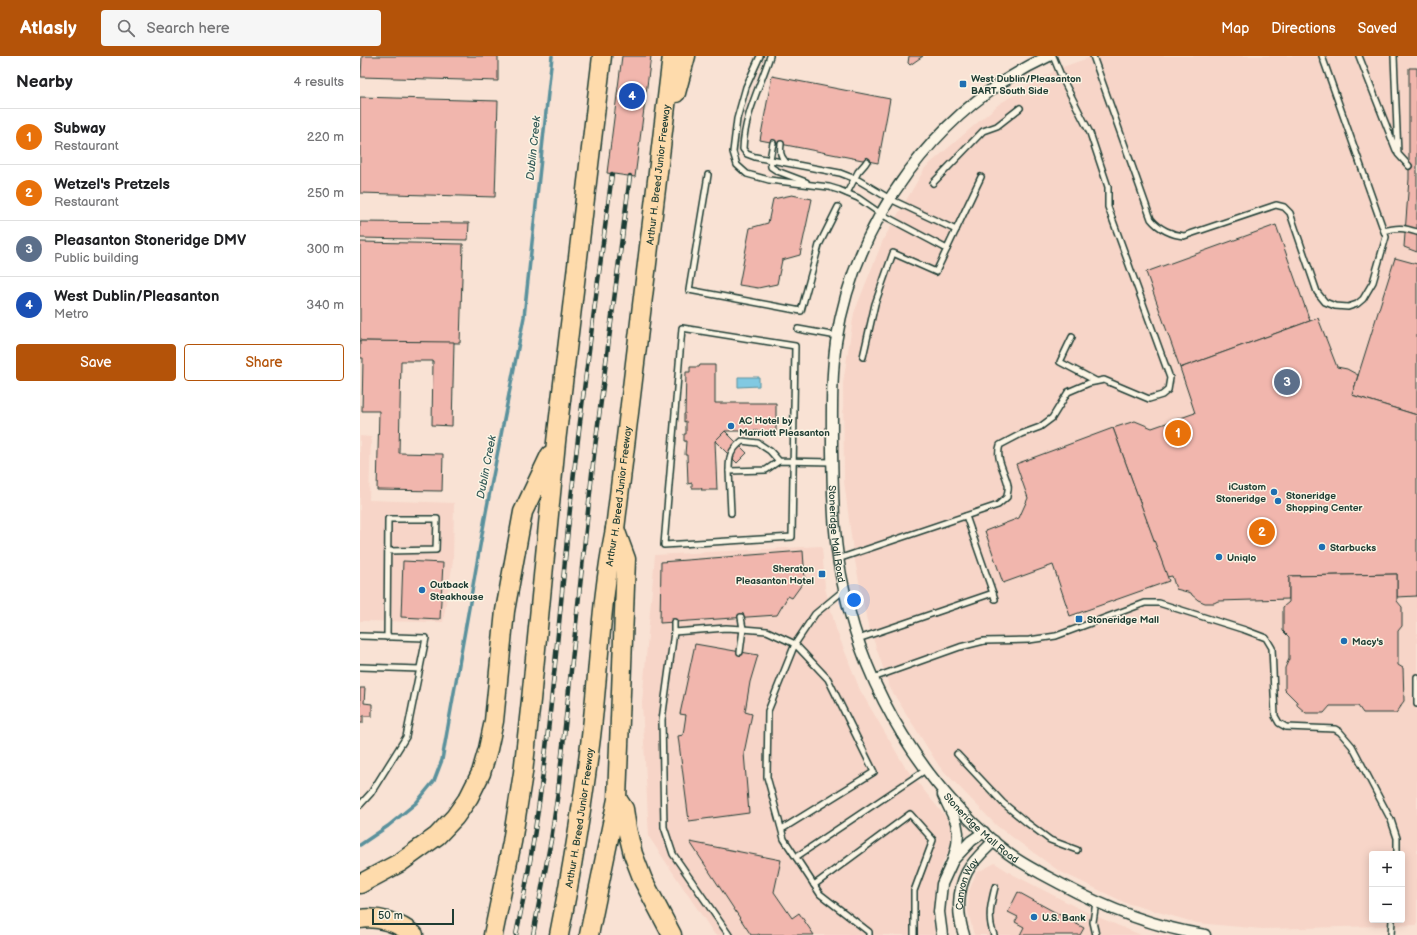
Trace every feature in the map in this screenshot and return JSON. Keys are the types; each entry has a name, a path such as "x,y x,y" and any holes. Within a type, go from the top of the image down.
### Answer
{"highway":[{"path":"493,935 512,842 523,773 556,442 602,56"},
{"name":"Arthur H. Breed Junior Freeway","path":"559,935 571,875 591,736 609,560 615,529 672,56"},
{"path":"660,148 686,56"},
{"path":"360,884 401,862 437,836 455,817 465,802 480,773 488,748 494,721 505,611 523,512 556,442"},
{"path":"590,935 617,799 626,559 615,529"},
{"path":"617,799 624,808 626,829 643,880 672,935"},
{"path":"360,919 382,920 399,925 414,935"}],"street":[{"name":"Stoneridge Mall Road","path":"1049,56 1026,67 1000,83 950,124 924,151 890,199 859,258 846,297 837,336 832,373 834,525 838,560 844,590 858,639 873,678 901,731 927,769 938,784 969,818 1010,855 1096,902 1156,925 1205,935"},
{"name":"Canyon Way","path":"938,784 956,822 957,839 953,860 942,884 939,912 942,935"},
{"name":"Canyon Way","path":"953,860 971,841 984,832"},
{"name":"Canyon Way","path":"964,935 959,913 960,891 968,871 994,841"}],"lane":[{"path":"760,56 746,87 737,119 732,152 737,165 747,174 769,180 829,187 847,193 858,198 881,214 947,249"},
{"path":"770,56 747,119 743,138 743,149 747,154 840,172 890,199 956,230"},
{"path":"838,560 998,505 1007,497 1008,486 1001,466 998,451 1000,445 1021,434 1040,427 1052,418 1068,392 1088,383 1104,380 1149,399 1162,395 1168,390 1170,378 1108,207 1108,187 1090,133 1062,78 1054,56"},
{"path":"1093,56 1151,220 1155,224 1178,236 1184,236 1276,204 1290,213 1317,292 1325,302 1335,306 1348,307 1358,304 1363,300 1373,282 1386,238 1322,56"},
{"path":"1359,56 1398,154 1409,166"},
{"path":"1394,56 1398,154"},
{"path":"933,183 984,131 997,126 1020,108"},
{"path":"773,143 770,159 771,167 777,171 817,186"},
{"path":"781,144 780,151 782,158 786,162"},
{"path":"847,193 866,161"},
{"path":"708,175 689,290 801,311 819,246 838,206"},
{"path":"863,357 875,304 893,253 936,272 981,177"},
{"path":"1384,231 1394,228 1403,228 1417,232"},
{"path":"682,328 794,346 793,461 792,538 664,545 682,328"},
{"path":"798,329 837,336"},
{"path":"1072,337 1060,362 1096,381"},
{"path":"731,513 729,457 733,448 742,441 758,443 770,451 779,460 833,462"},
{"path":"729,471 766,470 779,460"},
{"path":"966,516 995,599"},
{"path":"387,637 388,519 437,519 436,550 388,551"},
{"path":"844,590 816,614 795,644 768,711 768,777 784,839 820,894 869,932 869,935"},
{"path":"858,639 993,593"},
{"path":"873,678 975,643 984,641 1029,640 1056,636 1145,603 1158,602 1245,630 1266,638 1272,648 1275,716 1279,723 1286,727 1335,729 1340,732 1352,746 1391,820 1397,838 1397,851"},
{"path":"740,652 743,629 741,617"},
{"path":"674,622 674,632 662,720 664,827 674,854 729,935"},
{"path":"674,632 726,628 767,631 795,644 828,679 874,772 782,829"},
{"path":"360,636 426,638 406,737 371,793 360,805"},
{"path":"360,667 420,669"},
{"path":"1417,677 1417,704"},
{"path":"957,754 1003,803 1026,822 1050,840 1077,850"},
{"path":"796,857 927,769"},
{"path":"814,884 910,814 933,840 914,891 914,935"},
{"path":"994,935 990,927 990,907 995,887"},
{"path":"1096,902 1092,922 1096,935"},
{"path":"1392,923 1392,935"}],"shaded area":[{"name":"Stoneridge Shopping Center","path":"1094,56 1417,56 1417,925 1262,929 1197,923 1126,903 1059,871 997,826 939,766 890,688 867,621 853,551 844,481 843,383 854,313 883,240 925,168 999,104 1057,69"},
{"path":"360,436 371,437 369,500 454,503 453,561 443,622 360,621"},
{"path":"822,546 825,588 836,629 860,690 905,767 953,826 952,845 943,862 934,891 933,920 935,935 715,935 649,837 642,703 655,555"},
{"path":"995,863 1012,874 1086,912 1141,935 974,935 968,912 969,891 976,873"}],"water":[{"path":"738,377 759,377 759,386 738,387"}],"building":[{"path":"362,56 498,56 498,81 361,77"},
{"path":"622,56 651,56 635,177 607,173"},
{"path":"909,56 923,56 910,65 908,63"},
{"path":"1409,68 1417,68 1417,252 1404,247 1409,179"},
{"path":"772,76 890,99 878,163 760,140"},
{"path":"360,97 498,101 495,197 360,193"},
{"path":"792,195 812,199 800,255 782,260 777,284 758,288 739,285 750,228 768,223 773,199"},
{"path":"360,222 469,223 468,240 360,238"},
{"path":"1276,225 1310,321 1180,368 1146,272"},
{"path":"360,242 463,244 460,343 360,341"},
{"path":"1395,258 1417,264 1417,415 1352,395"},
{"name":"Stoneridge Shopping Center","path":"1318,318 1337,367 1347,369 1358,375 1352,395 1417,415 1417,596 1397,597 1397,574 1289,576 1289,599 1218,601 1214,603 1205,603 1198,600 1191,593 1176,589 1172,576 1167,577 1113,428 1135,421 1152,428 1195,413 1180,368"},
{"path":"360,341 454,342 452,426 432,425 433,361 401,361 399,453 443,454 442,491 377,490 379,411 362,411 363,358 360,358"},
{"name":"AC Hotel by Marriott Pleasanton","path":"700,365 715,365 715,403 776,403 776,431 725,431 715,441 717,490 701,490 702,488 692,488 692,483 688,484 687,455 685,455 686,441 684,441 684,434 686,434 686,421 684,422 684,414 686,372 690,372 690,367 699,367"},
{"path":"1113,428 1169,581 1070,616 1053,565 1003,583 985,531 1019,518 1028,498 1016,464"},
{"path":"725,431 747,453 737,463 715,441"},
{"path":"803,551 805,580 792,598 788,596 777,615 660,623 661,562"},
{"name":"Outback Steakhouse","path":"403,561 443,563 440,619 401,617"},
{"name":"Macy's","path":"1397,574 1397,601 1402,607 1402,626 1398,631 1398,665 1403,668 1404,701 1400,708 1396,713 1363,713 1358,706 1330,706 1324,713 1306,713 1297,705 1297,702 1285,690 1285,668 1289,659 1289,637 1283,631 1283,607 1289,602 1289,576"},
{"path":"695,644 758,655 750,682 745,712 752,714 744,753 749,813 689,821 678,736 683,735 686,715 680,714"},
{"path":"360,688 365,688 364,703 372,704 372,716 363,716 363,723 360,723"},
{"path":"690,842 781,860 774,892 792,918 799,913 814,935 751,935"},
{"path":"1018,892 1084,928 1080,935 1020,935 1024,927 1015,922 1018,917 1008,912"}],"waterway":[{"name":"Dublin Creek","path":"360,845 388,826 416,803 434,781 442,760 486,512 524,317 552,56"}],"railway":[{"path":"516,935 536,827 550,718 571,499 612,174"},
{"path":"533,935 551,840 558,792 594,455 630,176"}],"place":[{"name":"West Dublin/Pleasanton BART South Side","path":"963,84"},
{"name":"West Dublin/Pleasanton","path":"632,96"},
{"name":"Pleasanton Stoneridge DMV","path":"1287,382"},
{"name":"AC Hotel by Marriott Pleasanton","path":"731,426"},
{"name":"Subway","path":"1178,433"},
{"name":"iCustom Stoneridge","path":"1274,492"},
{"name":"Stoneridge Shopping Center","path":"1278,501"},
{"name":"Wetzel's Pretzels","path":"1262,532"},
{"name":"Starbucks","path":"1322,547"},
{"name":"Uniqlo","path":"1219,557"},
{"name":"Sheraton Pleasanton Hotel","path":"822,574"},
{"name":"Outback Steakhouse","path":"422,590"},
{"name":"Stoneridge Mall","path":"1079,619"},
{"name":"Macy's","path":"1344,641"},
{"name":"U.S. Bank","path":"1034,917"}]}
